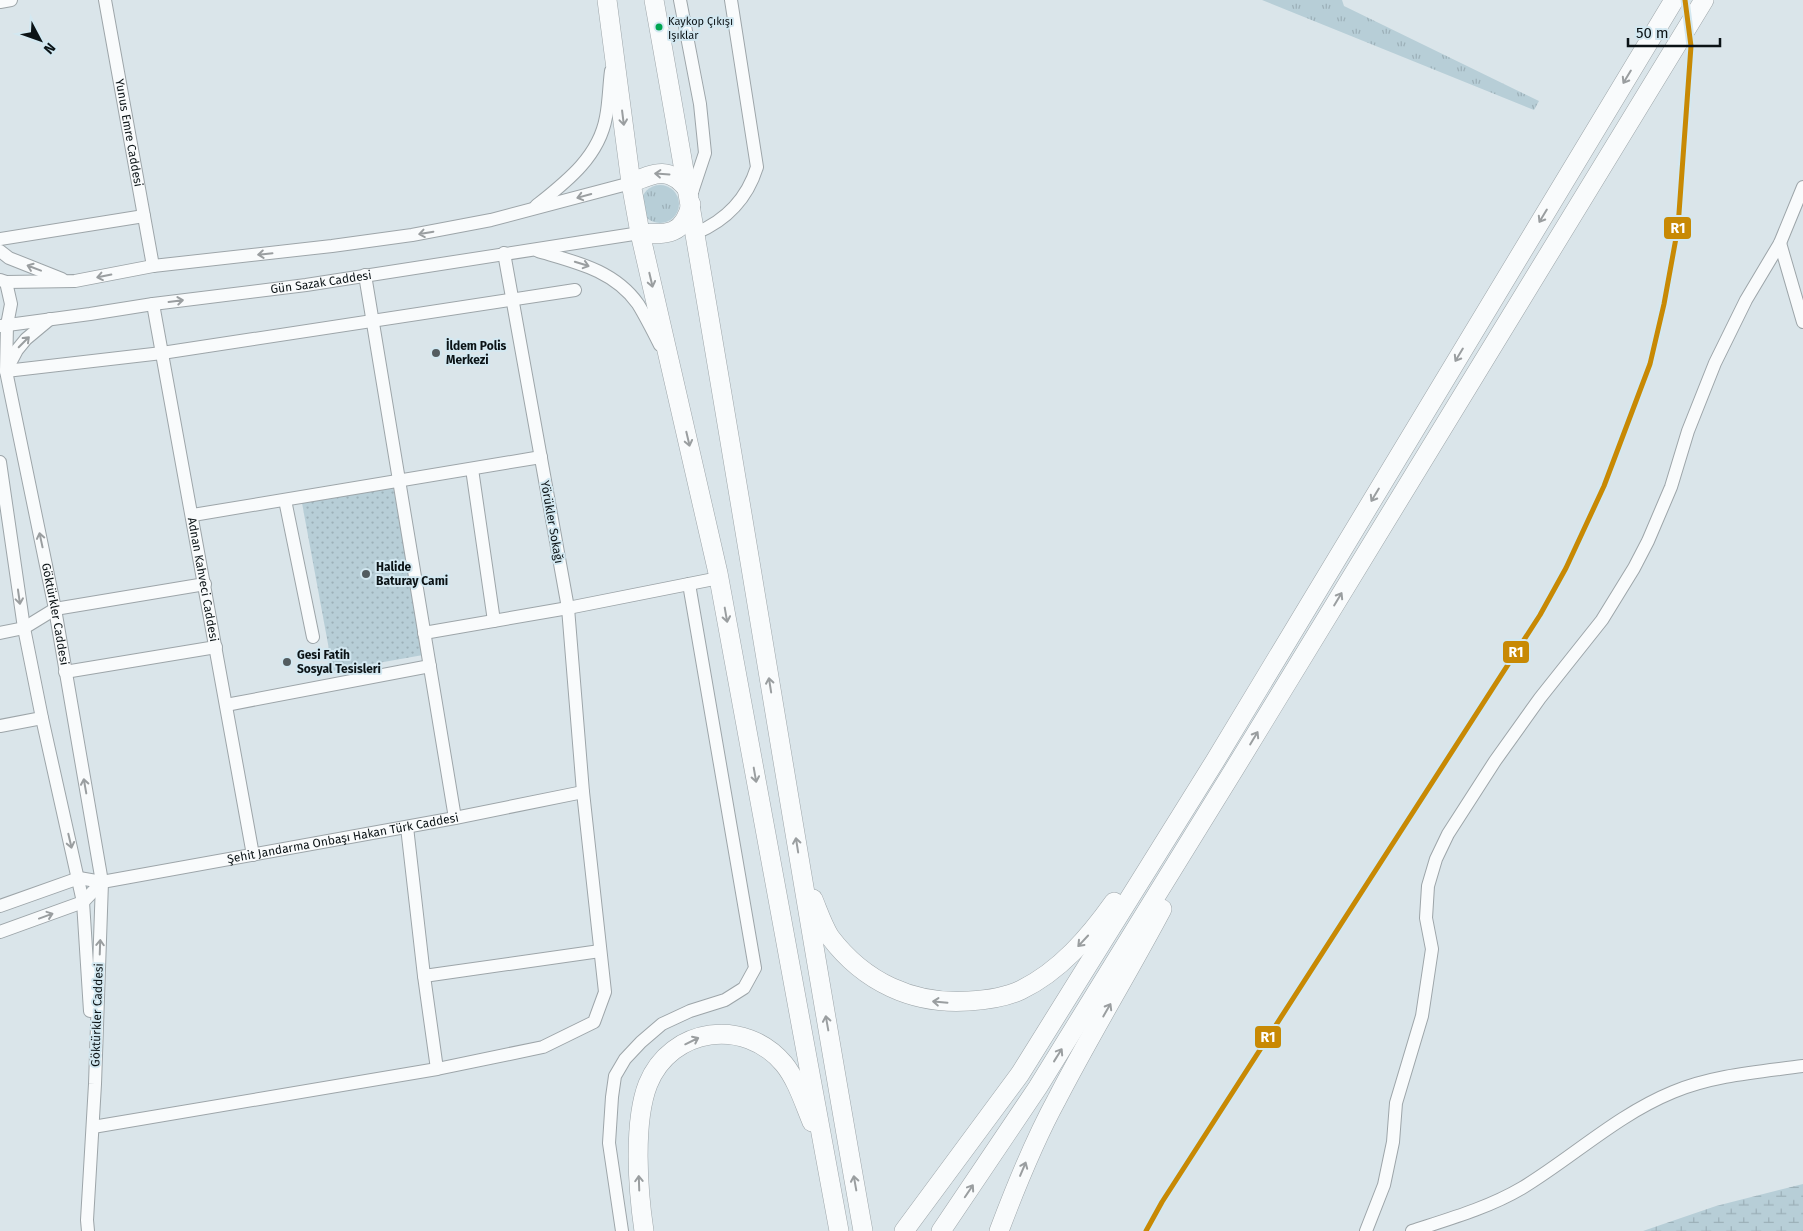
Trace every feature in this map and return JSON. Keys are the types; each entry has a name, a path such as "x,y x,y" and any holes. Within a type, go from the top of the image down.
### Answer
{"highway":[{"path":"607,0 631,183 640,233 719,578 839,1231"},
{"path":"654,0 696,233 801,872 864,1231"},
{"path":"903,1231 1020,1074 1215,761 1674,0"},
{"path":"941,1231 1038,1087 1704,0"},
{"path":"631,183 650,174 665,173 679,179 690,198 686,219 676,230 662,235 640,233"},
{"path":"801,872 829,935 857,966 877,980 908,995 931,1001 960,1002 998,998 1020,990 1047,974 1076,949 1089,934 1215,761"},
{"path":"999,1231 1024,1166 1057,1097 1134,962 1235,768"},
{"path":"644,1231 638,1157 645,1094 651,1077 661,1062 676,1049 695,1038 710,1034 730,1034 751,1040 777,1056 790,1072 824,1149"}],"street":[{"path":"0,2 10,0"},
{"name":"Yunus Emre Caddesi","path":"105,0 153,266"},
{"path":"680,0 700,104 705,153 690,198"},
{"path":"696,233 730,213 747,192 757,167 731,0"},
{"path":"532,210 574,174 596,145 606,117 613,46"},
{"path":"3,281 69,281 153,266 412,235 532,210 631,183"},
{"path":"1366,1231 1384,1185 1393,1142 1396,1103 1422,1016 1432,949 1427,926 1426,902 1428,886 1436,859 1448,834 1495,761 1535,704 1602,620 1634,568 1663,506 1680,460 1688,431 1715,363 1746,300 1780,243 1803,188"},
{"path":"0,238 144,216"},
{"name":"Gün Sazak Caddesi","path":"3,326 153,304 306,285 640,233"},
{"path":"1780,243 1803,322"},
{"path":"535,250 589,266 617,282 637,303 671,364"},
{"path":"0,251 9,258 69,281"},
{"name":"Yörükler Sokağı","path":"92,1127 436,1068 543,1047 594,1022 605,992 583,792 568,608 504,254"},
{"path":"365,275 455,818"},
{"name":"Göktürkler Caddesi","path":"3,281 11,304 3,326 6,371 55,609 102,882 95,1084"},
{"path":"6,371 162,353 574,290"},
{"name":"Adnan Kahveci Caddesi","path":"153,304 193,515 253,855"},
{"path":"6,371 16,350 50,319"},
{"path":"193,515 541,458"},
{"name":"Göktürkler Caddesi","path":"0,462 24,628 83,902 95,1084"},
{"path":"472,469 494,621"},
{"path":"285,500 313,637"},
{"path":"424,633 568,608 719,578"},
{"path":"0,633 24,628 55,609 205,584"},
{"path":"622,1231 609,1143 615,1076 625,1059 662,1024 690,1011 726,1000 744,988 755,968 689,584"},
{"path":"65,672 216,647"},
{"path":"226,705 430,666"},
{"path":"0,726 42,718"},
{"name":"Şehit Jandarma Onbaşı Hakan Türk Caddesi","path":"0,906 79,878 102,882 407,827 583,792"},
{"path":"407,827 436,1068"},
{"path":"0,932 83,902 102,882"},
{"path":"424,976 600,951"},
{"path":"1412,1231 1487,1206 1505,1197 1535,1180 1639,1108 1673,1092 1691,1085 1728,1076 1803,1066"},
{"path":"88,1231 87,1220 95,1084"}],"green space":[{"path":"1262,0 1342,0 1344,6 1539,101 1534,110"},
{"path":"660,185 674,190 679,204 674,218 660,223 646,218 641,204 646,190"},
{"path":"393,486 423,655 333,671 302,503"},
{"path":"1803,1184 1803,1231 1643,1231 1716,1206"}],"transit line":[{"name":"R1","path":"1146,1231 1162,1202 1540,615 1566,568 1604,486 1650,364 1664,304 1678,227 1691,46 1685,0"}],"place":[{"name":"Kaykop Çıkışı Işıklar","path":"659,27"},
{"name":"İldem Polis Merkezi","path":"436,353"},
{"name":"Halide Baturay Cami","path":"366,574"},
{"name":"Gesi Fatih Sosyal Tesisleri","path":"287,662"}]}
